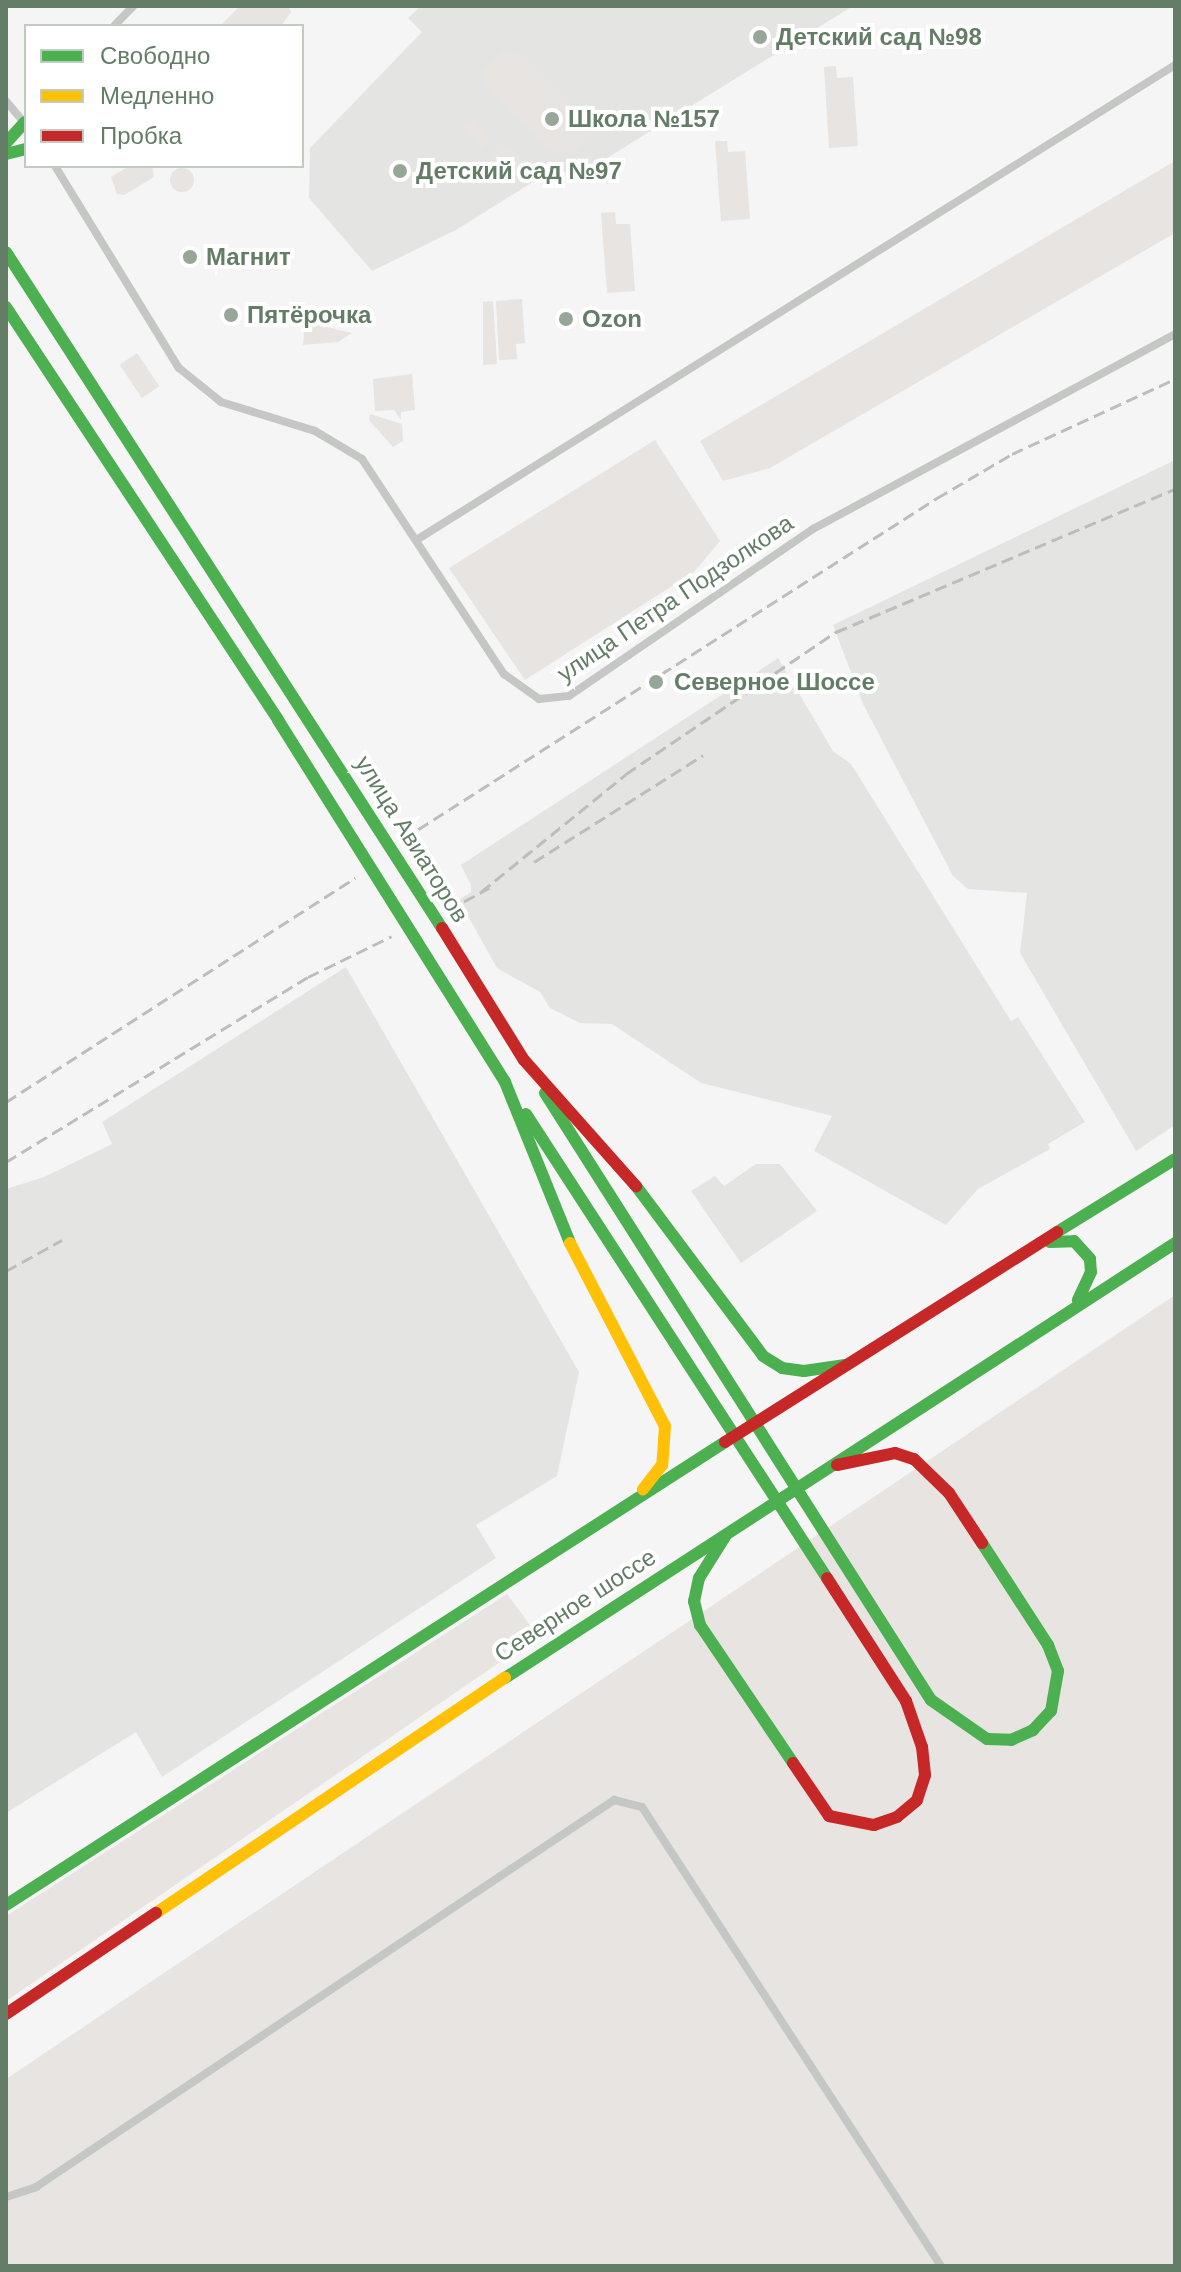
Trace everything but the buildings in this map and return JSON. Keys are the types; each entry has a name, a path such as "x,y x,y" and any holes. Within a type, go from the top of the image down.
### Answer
{"main road":[{"path":"6,143 24,125"},
{"name":"улица Авиаторов","path":"6,252 302,705 524,1060 659,1212 763,1356 782,1368 804,1371 844,1365"},
{"name":"улица Авиаторов","path":"6,307 278,720 505,1082 579,1265 665,1426 662,1465 636,1498"},
{"path":"524,1060 931,1700 967,1729 987,1739 1011,1740 1033,1730 1051,1711 1058,1671 1048,1645 933,1475 914,1459 895,1453 875,1453 819,1471"},
{"path":"505,1082 906,1701 922,1747 925,1775 917,1800 897,1817 874,1825 850,1824 829,1816 817,1803 700,1625 694,1601 699,1578 730,1529"},
{"path":"6,1905 844,1365 1175,1159"},
{"path":"1035,1247 1060,1239 1083,1248 1091,1272 1074,1306"},
{"name":"Северное шоссе","path":"6,2014 730,1529 1175,1243"}],"street":[{"path":"116,24 133,6"},
{"path":"418,539 1175,65"},
{"path":"6,101 24,121"},
{"name":"улица Петра Подзолкова","path":"56,168 179,368 221,402 341,443 376,473 504,674 529,695 555,700 569,696 813,529 1175,334"},
{"path":"6,2197 36,2187 614,1800 642,1807 941,2266"}],"shaded area":[{"path":"240,6 288,6 291,12 282,24 222,24"},
{"name":"Школа №157","path":"421,6 853,6 565,184 555,168 456,230 372,271 309,198 310,148 422,32 408,18"},
{"path":"502,51 522,54 586,117 588,133 581,146 572,152 551,151 486,89 483,71"},
{"path":"836,66 837,78 853,77 858,146 829,148 824,67"},
{"path":"473,118 493,137 482,149 462,130"},
{"path":"503,141 531,167 516,182 489,156"},
{"path":"715,141 727,141 728,152 745,151 750,219 721,221"},
{"path":"1175,161 1175,233 770,468 723,481 700,441"},
{"path":"126,168 152,168 154,177 124,195 117,194 111,177"},
{"path":"182,168 193,175 194,180 187,191 182,192 171,185 170,180 177,169"},
{"path":"615,212 616,224 630,224 635,291 607,293 601,213"},
{"path":"522,299 525,343 516,344 517,359 499,360 496,301"},
{"path":"493,301 497,364 483,365 483,302"},
{"path":"305,322 352,333 338,342 303,345"},
{"path":"137,353 159,386 142,398 120,365"},
{"path":"412,374 415,410 401,412 401,420 394,410 375,411 373,379"},
{"path":"370,414 402,424 403,441 393,447 369,420"},
{"path":"655,440 720,541 694,572 525,680 449,568"},
{"path":"1175,460 1175,1125 1136,1151 1020,953 1027,893 968,889 953,876 863,704 833,625"},
{"path":"778,658 833,751 851,764 1011,1021 1018,1017 1085,1122 1048,1144 1050,1149 978,1189 946,1225 814,1151 832,1116 701,1083 612,1024 580,1023 550,1008 540,992 497,968 459,900 471,892 471,885 461,865"},
{"path":"346,967 579,1372 557,1476 476,1525 496,1558 162,1777 136,1732 6,1813 6,1189 44,1177 112,1144 102,1122"},
{"path":"756,1164 780,1164 817,1211 741,1263 691,1191 715,1176 724,1186"},
{"path":"1175,1295 1175,2266 6,2266 6,2079"},
{"path":"507,1594 538,1636 6,2001 6,1916"}],"railway":[{"path":"403,839 937,498 1012,454 1175,379"},
{"path":"481,892 626,774 836,632 1175,489"},
{"path":"534,862 703,755"},
{"path":"6,1102 355,878"},
{"path":"448,910 489,888"},
{"path":"6,1162 308,977 392,936"},
{"path":"6,1271 62,1240"}],"traffic: fast":[{"path":"6,143 24,123"},
{"path":"6,154 24,150"},
{"path":"6,252 442,928"},
{"path":"6,307 278,720 505,1082 570,1243"},
{"path":"545,1093 931,1700 987,1739 1011,1740 1033,1730 1051,1711 1058,1671 1048,1645 982,1543"},
{"path":"526,1114 827,1578"},
{"path":"1057,1232 1175,1159"},
{"path":"636,1186 763,1356 782,1368 804,1371 844,1365"},
{"path":"1050,1242 1074,1241 1090,1259 1091,1272 1078,1300"},
{"path":"505,1678 1175,1243"},
{"path":"6,1905 725,1442"},
{"path":"726,1535 699,1578 694,1601 700,1625 793,1763"}],"traffic: slow":[{"path":"570,1243 665,1426 662,1465 643,1489"},
{"path":"156,1913 505,1678"}],"traffic: jam":[{"path":"442,928 524,1060 636,1186"},
{"path":"725,1442 1057,1232"},
{"path":"837,1465 895,1453 914,1459 949,1493 982,1543"},
{"path":"793,1763 829,1816 874,1825 897,1817 917,1800 925,1775 922,1747 906,1701 827,1578"},
{"path":"6,2014 156,1913"}],"place":[{"name":"Детский сад №98","path":"760,37"},
{"name":"Школа №157","path":"552,119"},
{"name":"Детский сад №97","path":"400,171"},
{"name":"Магнит","path":"190,257"},
{"name":"Пятёрочка","path":"231,315"},
{"name":"Ozon","path":"566,319"},
{"name":"Северное Шоссе","path":"656,682"}]}
